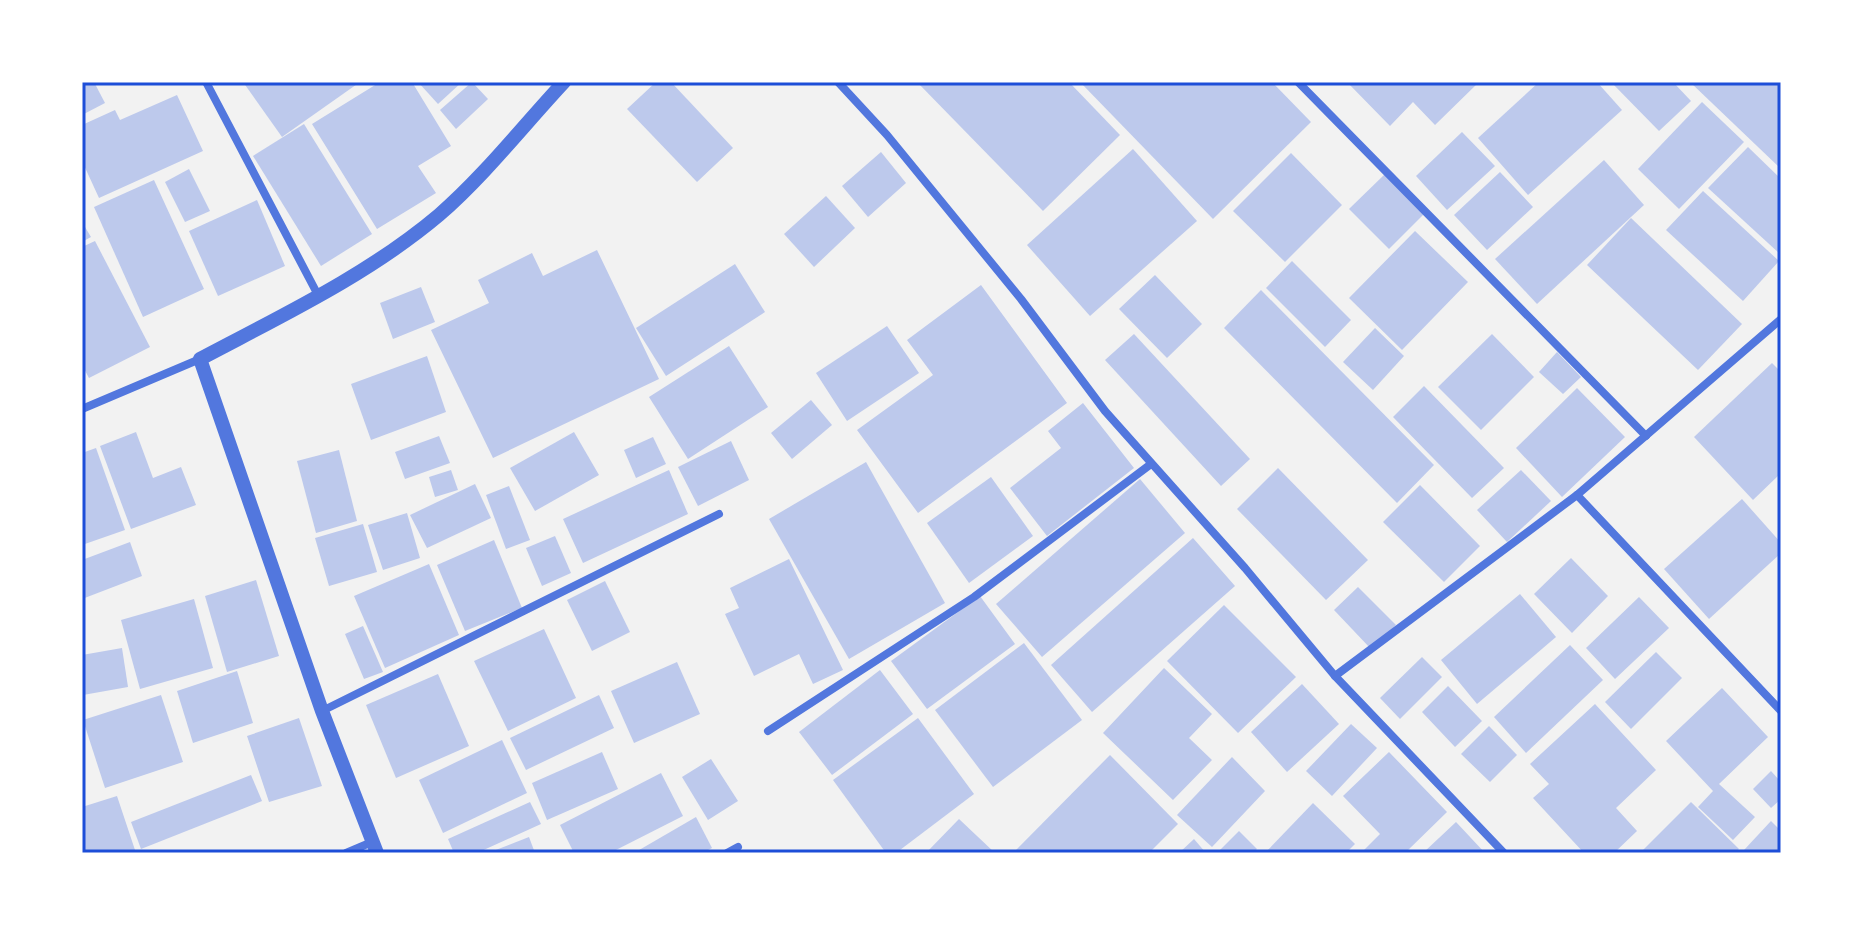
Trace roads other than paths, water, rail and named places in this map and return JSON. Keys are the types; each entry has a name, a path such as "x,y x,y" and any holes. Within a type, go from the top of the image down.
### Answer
{"street":[{"path":"206,82 319,297"},
{"path":"82,409 200,359 319,297 439,214 564,82"},
{"path":"838,82 887,135 1021,299 1105,411 1245,568 1335,676 1504,853"},
{"path":"1298,82 1646,436"},
{"path":"1335,676 1577,495 1781,319"},
{"path":"200,359 322,711 374,848 346,853"},
{"path":"768,731 974,597 1151,464"},
{"path":"1577,495 1781,711"},
{"path":"322,711 719,514"},
{"path":"727,853 738,847"}]}
